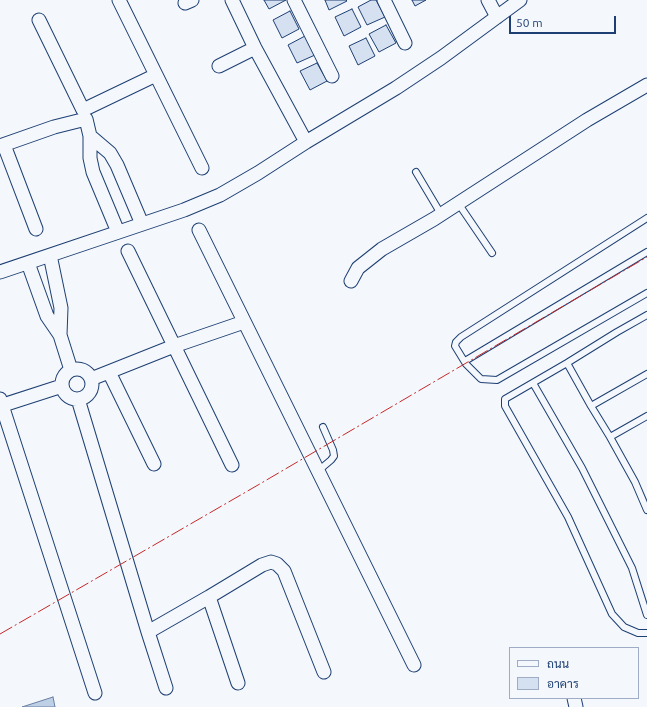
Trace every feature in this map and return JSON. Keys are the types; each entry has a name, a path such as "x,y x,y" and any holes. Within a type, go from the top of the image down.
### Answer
{"street":[{"path":"119,0 202,168"},
{"path":"232,0 255,48 306,142"},
{"path":"294,0 332,76"},
{"path":"384,0 405,43"},
{"path":"488,0 497,17"},
{"path":"0,272 184,210 220,195 402,84 441,58 520,0"},
{"path":"40,20 84,115 90,136 90,158 93,172 118,232"},
{"path":"219,66 255,48"},
{"path":"36,229 2,146 84,115 156,75"},
{"path":"351,281 358,268 382,249 441,214 587,120 647,85"},
{"path":"90,136 110,153 117,165 142,224"},
{"path":"199,230 414,665"},
{"path":"128,250 232,465"},
{"path":"50,255 61,308 60,335"},
{"path":"28,263 47,316 60,335 71,370"},
{"path":"92,379 174,346 244,322"},
{"path":"77,368 83,370 88,373 92,379 91,390 83,398 78,399 65,393 62,386 62,381 67,372 71,370 77,368"},
{"path":"109,372 154,464"},
{"path":"62,386 1,403 95,693"},
{"path":"78,399 166,688"},
{"path":"148,632 262,565 271,562 277,564 284,571 324,672"},
{"path":"209,597 238,683"}],"lane":[{"path":"416,172 441,214"},
{"path":"458,203 492,253"},
{"path":"647,218 461,337 456,342 455,346 472,371 481,379 497,380 647,293"},
{"path":"465,361 647,252"},
{"path":"647,315 505,399 505,406 568,517 612,614 624,627 638,633 647,633"},
{"path":"567,363 635,482 647,510"},
{"path":"591,406 647,374"},
{"path":"533,383 582,468 632,568 647,615"},
{"path":"610,437 647,416"},
{"path":"318,471 332,460 334,456 323,427"}],"water":[{"path":"53,697 55,707 22,707"}],"building":[{"path":"264,0 286,0 269,9"},
{"path":"325,0 346,0 347,1 329,10"},
{"path":"371,0 376,0 385,17 367,25 358,7"},
{"path":"412,0 426,0 415,6"},
{"path":"352,9 361,27 344,36 335,17"},
{"path":"290,11 299,29 282,38 273,20"},
{"path":"386,25 396,43 379,52 369,34"},
{"path":"305,36 315,55 297,63 288,45"},
{"path":"366,38 375,56 358,65 349,46"},
{"path":"317,63 327,81 310,90 300,71"}],"power":[{"path":"0,634 647,257"}]}
